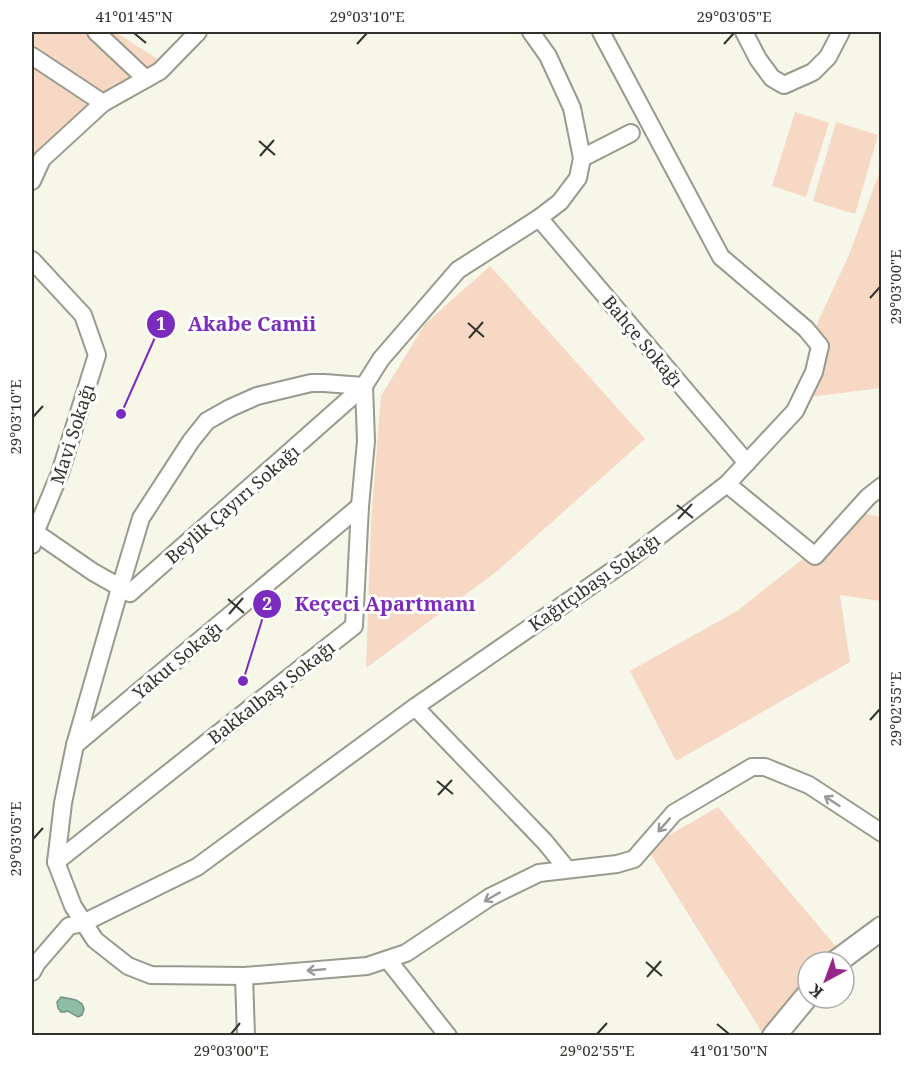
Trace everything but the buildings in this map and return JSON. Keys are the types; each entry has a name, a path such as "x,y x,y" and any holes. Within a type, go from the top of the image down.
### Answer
{"main road":[{"path":"852,950 882,928"},
{"path":"774,1035 796,1009"}],"street":[{"path":"96,32 146,79"},
{"path":"32,181 37,157 103,103 160,71 198,32"},
{"path":"531,32 548,56 572,108 582,158 578,178 560,202 458,270 381,359 364,386 311,383 257,396 207,421 191,441 141,518 75,745 63,803 56,862 73,906 95,940 128,966 151,975 244,976 367,966 406,954 490,897 539,873 597,867 634,859 674,813 752,767 765,767 809,785 882,833"},
{"name":"Kağıtçıbaşı Sokağı","path":"32,972 37,963 69,927 83,923 197,867 415,707 628,560 727,484 795,411 814,372 820,346 806,329 721,257 601,32"},
{"path":"744,32 758,59 772,78 784,85 813,72 828,57 841,32"},
{"path":"32,56 103,103"},
{"path":"582,158 632,134"},
{"name":"Bahçe Sokağı","path":"539,218 747,463"},
{"name":"Mavi Sokağı","path":"32,260 83,315 97,355 60,473 33,536"},
{"name":"Bakkalbaşı Sokağı","path":"56,862 354,626 366,441 364,386"},
{"name":"Beylik Çayırı Sokağı","path":"120,588 130,593 364,386"},
{"path":"727,484 815,556 868,497 882,486"},
{"name":"Yakut Sokağı","path":"75,745 360,506"},
{"path":"33,536 120,588"},
{"path":"415,707 545,842 567,869"},
{"path":"388,960 448,1035"},
{"path":"244,976 246,1035"}],"shaded area":[{"path":"32,32 115,32 164,63 32,159"},
{"path":"795,112 829,123 806,197 772,186"},
{"path":"836,122 878,135 855,214 813,201"},
{"path":"881,168 881,388 809,397 817,324 849,255"},
{"path":"490,266 645,439 496,572 366,668 371,522 381,396 425,324"},
{"path":"861,513 881,517 881,601 840,595 850,662 676,761 630,671 737,611"},
{"path":"718,807 838,949 796,950 796,997 763,1034 647,848"},
{"path":"61,997 76,1000 82,1004 84,1009 82,1015 78,1017 68,1011 61,1012 57,1002"}],"place":[{"name":"Akabe Camii","path":"121,414"},
{"name":"Keçeci Apartmanı","path":"243,681"}]}
